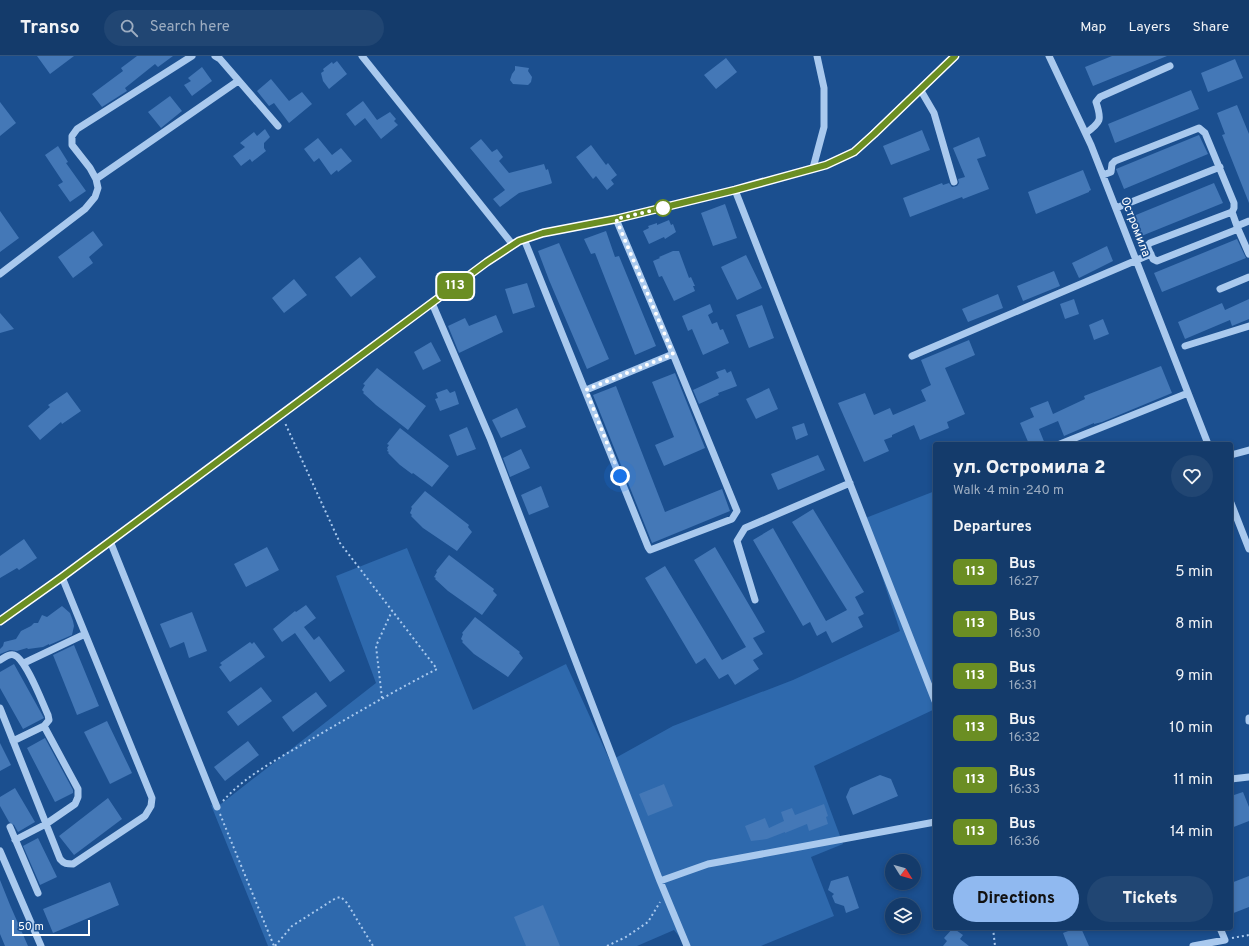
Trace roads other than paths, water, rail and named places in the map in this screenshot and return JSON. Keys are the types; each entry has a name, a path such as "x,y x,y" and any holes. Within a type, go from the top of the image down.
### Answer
{"street":[{"path":"1,271 85,209 96,197 98,188 96,179 90,168 72,145 72,136 77,129 192,56"},
{"path":"215,56 220,59 278,126"},
{"path":"362,56 513,244"},
{"path":"813,168 824,127 824,88 817,56"},
{"path":"0,621 62,577 432,302 513,244 543,233 616,219 735,190 826,165 854,152 955,56"},
{"name":"Остромила","path":"1049,56 1086,133 1207,442"},
{"path":"1086,133 1098,125 1100,120 1100,114 1096,102 1100,97 1170,66"},
{"path":"96,179 238,81"},
{"path":"920,89 934,113 954,182"},
{"path":"1103,175 1111,172 1112,164 1115,161 1199,128 1205,133 1220,167 1234,203 1232,212 1249,254"},
{"path":"1116,208 1220,167"},
{"path":"735,190 933,696"},
{"path":"1232,212 1150,243 1147,246 1154,259 1157,261 1249,221"},
{"path":"524,239 650,550 732,519 737,511 616,219"},
{"path":"912,356 1151,254"},
{"path":"1220,289 1249,277"},
{"path":"432,302 490,438 660,881 687,946"},
{"path":"1185,346 1249,326"},
{"path":"586,390 673,354"},
{"path":"1065,442 1188,393"},
{"path":"1233,454 1249,450"},
{"path":"755,600 737,541 745,528 850,482"},
{"path":"1233,508 1249,549"},
{"path":"110,541 217,807"},
{"path":"0,708 62,862 73,864 146,816 151,806 152,798 62,577"},
{"path":"24,663 86,634"},
{"path":"0,660 8,655 14,655 24,663 49,720 44,726 13,741"},
{"path":"15,840 46,824 75,804 78,797 78,789 44,726"},
{"path":"1233,779 1249,777"},
{"path":"660,881 708,864 933,822"},
{"path":"10,827 38,893"},
{"path":"0,851 41,946"},
{"path":"1193,946 1225,940 1221,930"}]}
